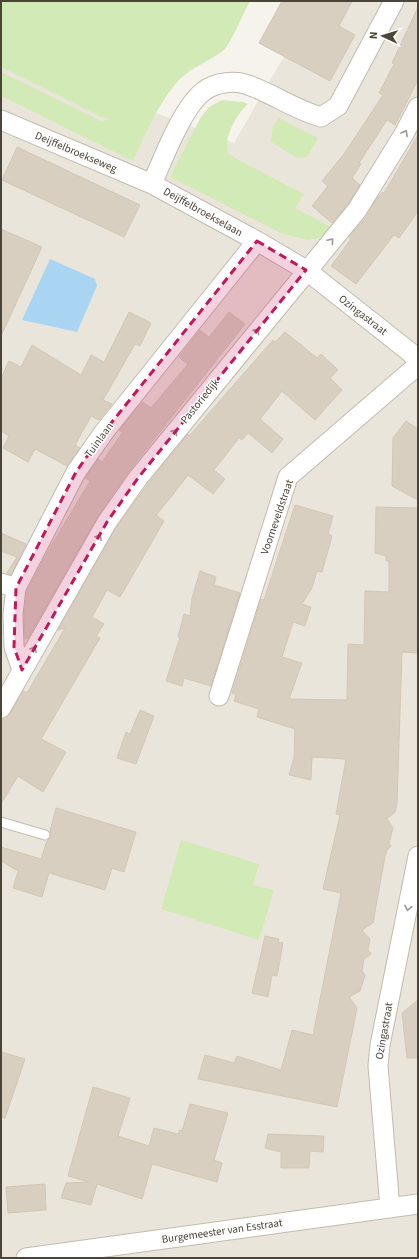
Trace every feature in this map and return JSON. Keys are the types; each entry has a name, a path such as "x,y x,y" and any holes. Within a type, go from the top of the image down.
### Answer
{"street":[{"name":"Deijffelbroekselaan","path":"306,270 257,241 152,184 165,153 192,104 205,90 232,82 248,85 302,112 321,117 338,106 394,1"},
{"name":"Pastoriedijk","path":"1,708 107,522 138,478 306,270 357,210 404,134 418,106"},
{"name":"Deijffelbroekseweg","path":"1,121 152,184"},
{"name":"Tuinlaan","path":"22,670 14,646 13,614 9,586 76,472 104,432 257,241"},
{"name":"Ozingastraat","path":"306,270 411,353 418,362"},
{"name":"Voorneveldstraat","path":"219,696 288,478 418,365"},
{"name":"Ozingastraat","path":"390,1208 378,1066 380,1045 418,856"},
{"name":"Burgemeester van Esstraat","path":"26,1258 81,1254 418,1204"}],"lane":[{"path":"1,822 45,835"}],"highlighted area":[{"path":"257,241 306,270 138,478 107,522 22,670 14,647 16,588 76,472 104,432"}],"shaded area":[{"path":"316,1 418,1 418,1258 1,1258 1,53 234,143"}],"green space":[{"path":"1,1 250,1 234,34 224,50 185,74 172,88 159,107 133,161 1,96 1,72 101,121 111,119 101,117 1,67"},
{"path":"222,100 243,102 248,104 240,113 229,133 227,140 228,153 304,194 295,208 333,228 319,238 308,240 283,234 170,177 201,117 209,107"},
{"path":"279,118 318,138 307,157 297,158 271,142 273,126"},
{"path":"181,840 259,864 253,885 274,890 259,940 161,909"}],"water":[{"path":"50,259 95,279 97,286 77,332 22,320"}],"building":[{"path":"282,1 352,1 339,26 355,35 330,81 259,43"},
{"path":"418,7 418,80 395,125 387,120 359,163 361,164 352,178 360,185 348,204 332,223 312,206 328,186 322,181 344,154 383,95 379,93 394,64 392,63"},
{"path":"418,135 418,211 399,238 394,235 356,284 331,266 351,239 349,237 366,217 377,198 383,192 384,193"},
{"path":"17,147 140,205 124,237 2,180"},
{"path":"1,229 42,247 1,336"},
{"path":"129,312 151,323 140,346 135,344 103,400 112,404 99,420 91,416 75,445 80,448 67,466 35,449 28,462 3,448 9,436 1,431 1,378 9,361 21,367 32,345 81,375 91,355 104,362"},
{"path":"229,312 245,324 129,471 98,516 28,638 25,639 24,614 27,591 47,553 90,481 85,478 98,459 102,462 123,432 119,430 142,402 151,408 188,364 179,357 200,330 209,337"},
{"path":"285,332 317,358 321,354 338,370 330,378 342,390 315,420 282,391 260,419 283,439 272,453 248,433 242,440 239,438 214,470 225,479 213,494 188,475 156,515 164,521 120,597 107,590 92,617 104,624 96,636 100,638 41,739 66,752 43,792 18,776 1,804 1,719 10,714 23,691 27,693 65,628 58,630 116,528 147,485 188,434 189,436 273,340 275,342"},
{"path":"406,421 418,429 418,500 392,486 393,438"},
{"path":"295,505 333,516 328,534 332,536 322,572 317,571 312,588 302,604 311,607 305,626 293,622 282,657 302,663 289,699 347,700 348,644 364,645 365,591 389,592 389,561 386,561 386,556 375,553 376,507 418,508 417,653 402,652 397,803 395,812 387,819 393,828 389,843 391,846 387,850 385,856 373,923 362,930 370,939 368,950 371,954 364,959 362,971 365,975 360,991 349,997 357,1008 337,1107 198,1079 205,1055 234,1063 237,1056 281,1070 292,1030 313,1035 341,893 323,889 340,815 336,814 346,759 312,757 311,780 289,775 294,758 295,729 257,717 259,709 234,701 236,694 232,693 261,599 264,600"},
{"path":"1,533 26,544 11,575 7,573 17,557 1,551"},
{"path":"200,571 216,577 214,585 240,593 211,686 184,678 182,686 166,681 180,637 178,637 184,614 190,616 192,598"},
{"path":"140,710 154,716 136,764 117,758 126,732 130,734"},
{"path":"56,808 136,832 124,872 112,868 105,890 49,873 42,897 13,888 18,871 1,861 1,847 41,859 47,841 51,836 50,831"},
{"path":"265,936 279,939 278,942 283,943 277,976 272,975 268,997 252,993"},
{"path":"418,1000 418,1058 407,1058 402,1013"},
{"path":"1,1052 25,1059 5,1118 1,1117"},
{"path":"93,1087 130,1098 118,1136 149,1146 154,1128 178,1134 180,1130 182,1131 190,1104 228,1113 214,1160 222,1163 217,1182 152,1164 142,1199 97,1184 91,1205 61,1198 66,1183 89,1182 68,1176"},
{"path":"268,1134 324,1136 323,1152 310,1151 309,1168 281,1168 281,1152 265,1148"},
{"path":"45,1184 46,1210 8,1213 6,1187"}]}
